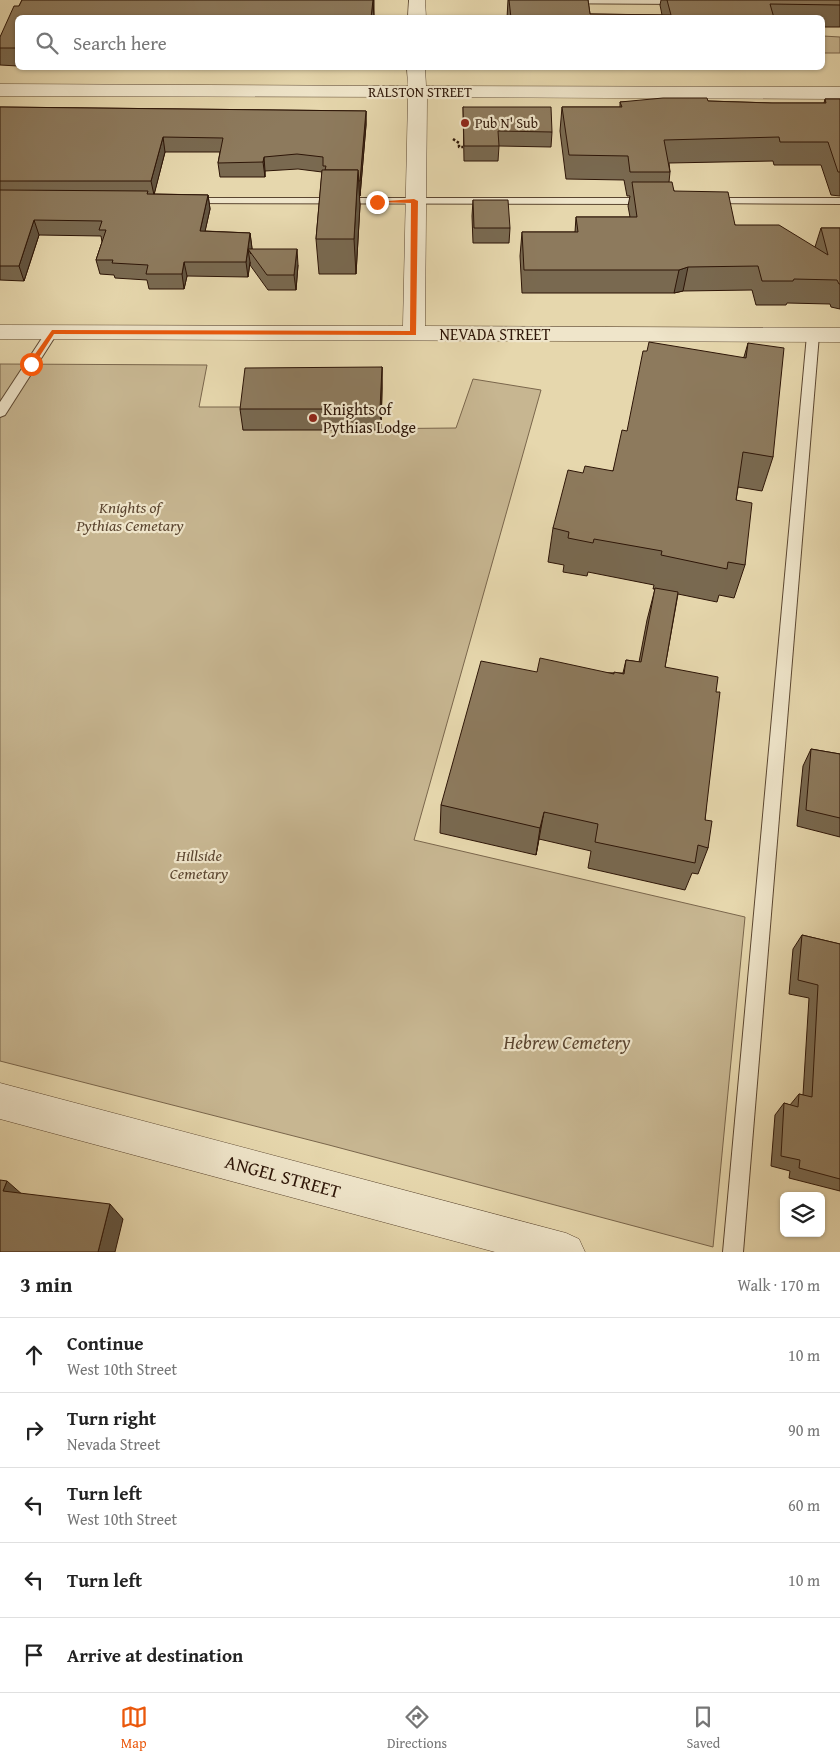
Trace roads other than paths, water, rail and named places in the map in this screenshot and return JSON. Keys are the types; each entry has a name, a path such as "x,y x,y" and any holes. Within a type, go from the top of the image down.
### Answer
{"street":[{"path":"417,0 417,15"},
{"path":"414,333 416,70"},
{"name":"RALSTON STREET","path":"0,90 840,93"},
{"name":"NEVADA STREET","path":"0,332 840,335"},
{"name":"ANGEL STREET","path":"0,1100 566,1252"}],"lane":[{"path":"526,0 693,1"},
{"path":"178,201 662,201"},
{"path":"702,201 840,201"},
{"path":"0,412 52,332"},
{"path":"733,1252 813,336"}],"place":[{"name":"Pub N' Sub","path":"465,123"},
{"name":"Knights of Pythias Lodge","path":"313,418"}],"park label":[{"name":"Knights of Pythias Cemetary","path":"130,516"},
{"name":"Hillside Cemetary","path":"199,864"},
{"name":"Hebrew Cemetery","path":"567,1042"}]}
